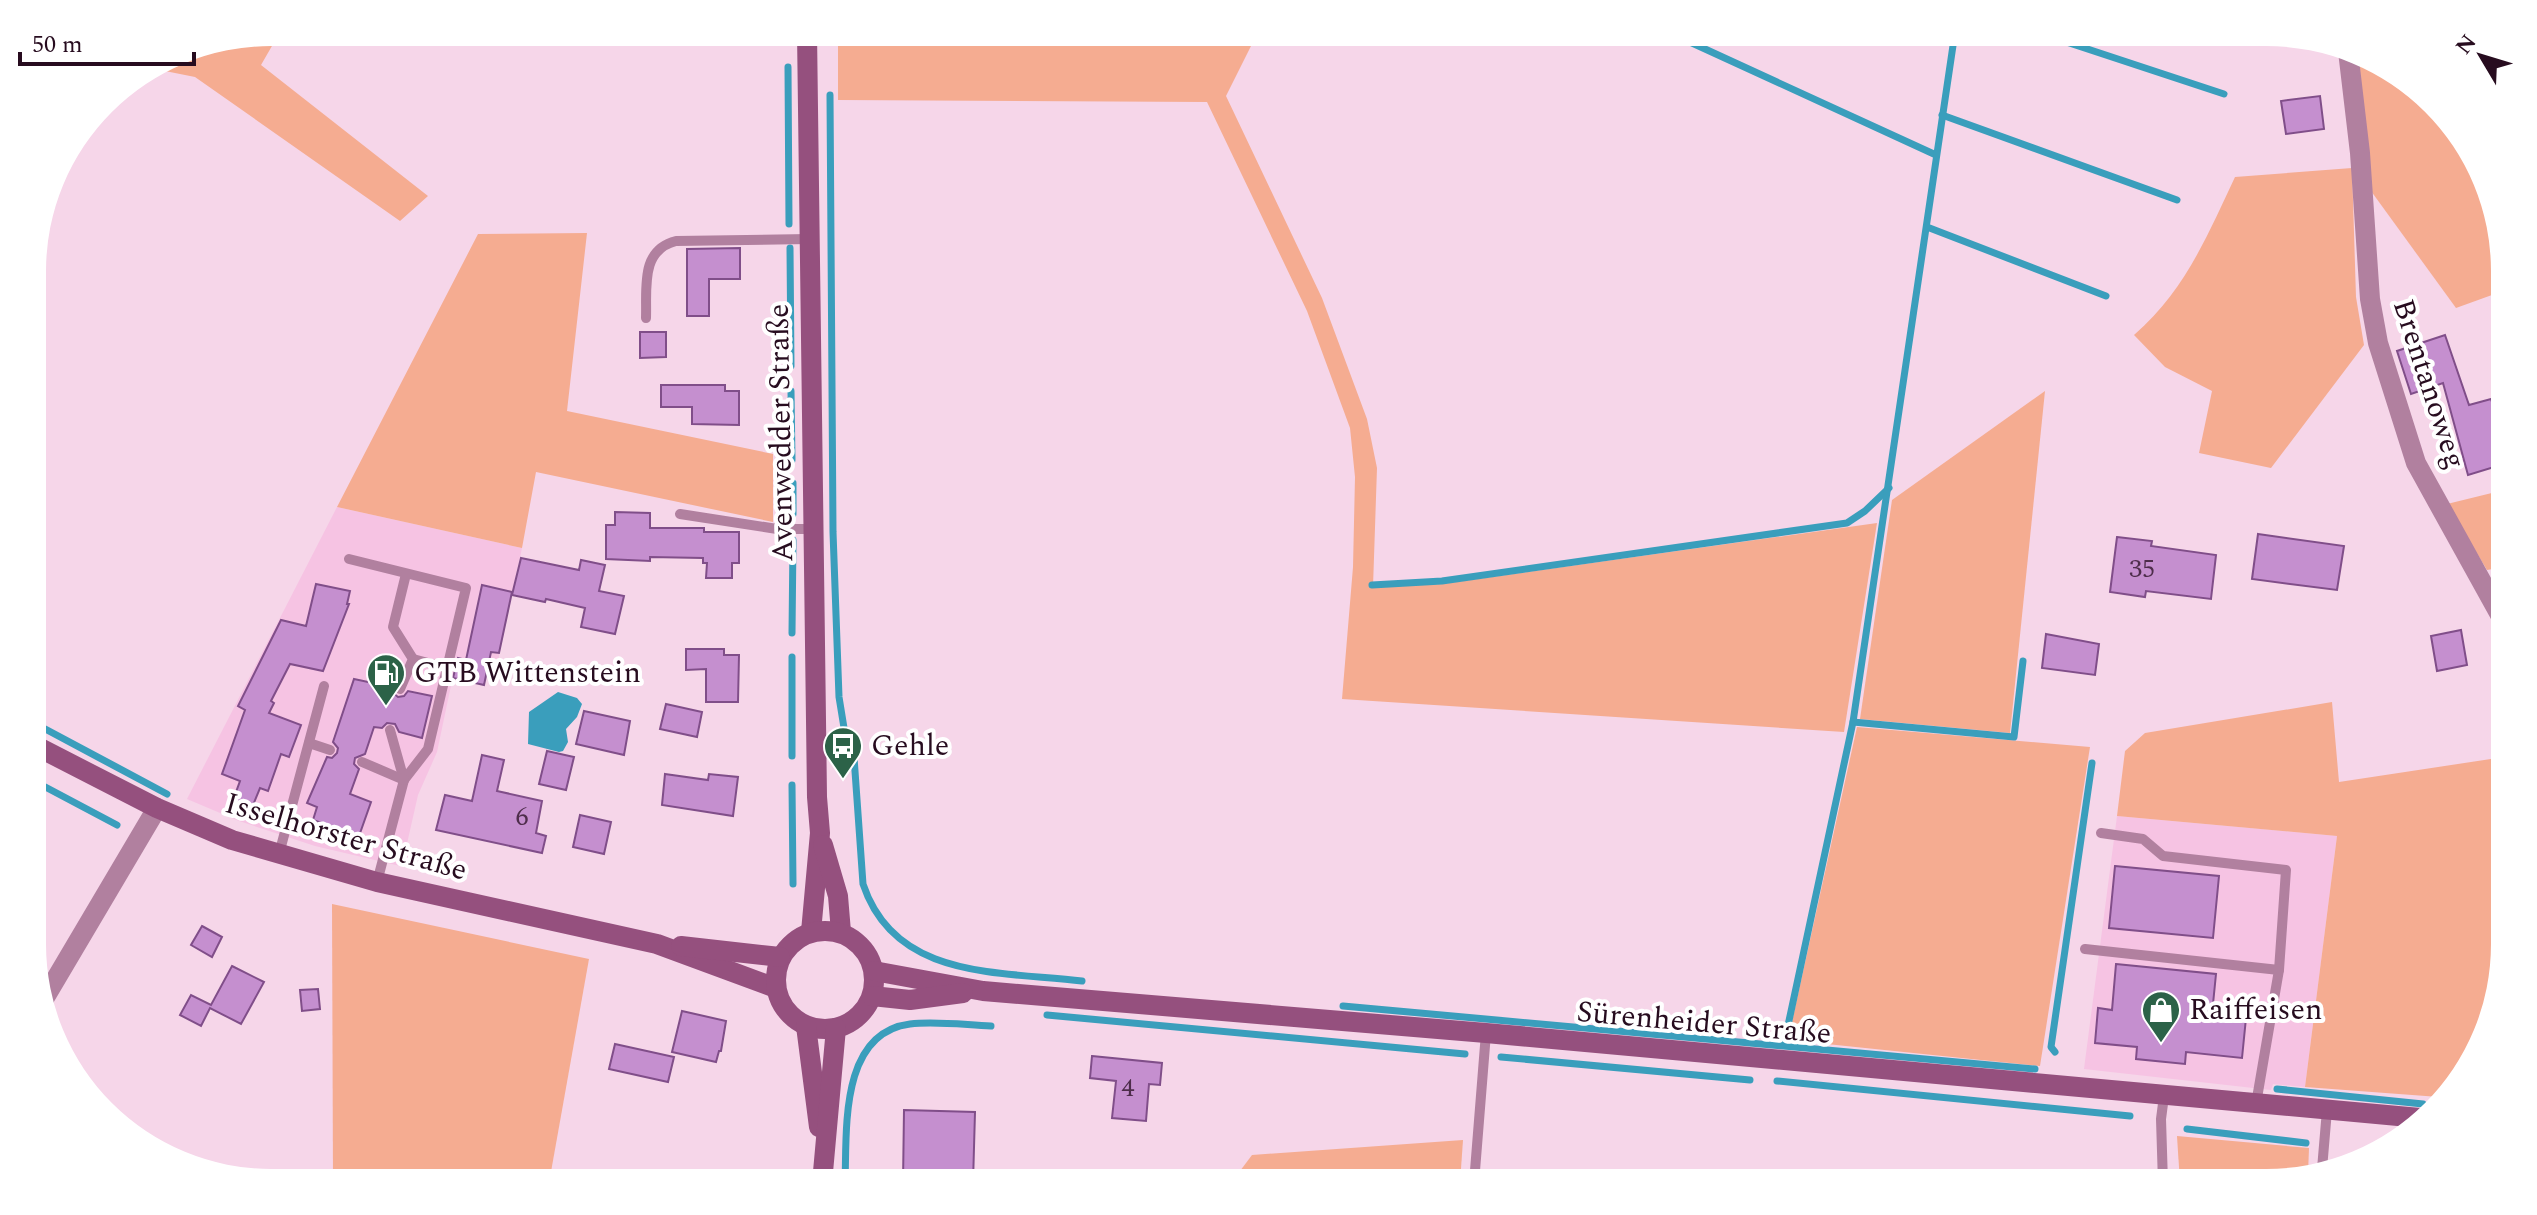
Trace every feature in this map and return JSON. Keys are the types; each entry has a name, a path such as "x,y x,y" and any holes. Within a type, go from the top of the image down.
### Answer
{"street":[{"name":"Avenwedder Straße","path":"807,46 817,797 820,833 811,932"},
{"name":"Brentanoweg","path":"2349,62 2360,153 2370,299 2378,343 2416,463 2491,599"},
{"name":"Isselhorster Straße","path":"46,751 157,808 232,840 377,882 657,944 780,957"},
{"path":"51,988 157,808"},
{"name":"Avenwedder Straße","path":"820,833 838,896 841,932"},
{"path":"811,932 841,932 856,941 868,954 874,971 872,996 858,1016 836,1028 806,1026 792,1017 781,1004 776,988 780,957 793,941 811,932"},
{"name":"Isselhorster Straße","path":"657,944 776,988"},
{"name":"Sürenheider Straße","path":"874,971 983,991 1486,1033 2409,1117"},
{"name":"Sürenheider Straße","path":"872,996 910,1000 983,991"},
{"path":"806,1026 823,1159"},
{"path":"823,1169 836,1028"}],"lane":[{"path":"646,318 648,264 655,252 666,243 809,239"},
{"path":"680,514 777,529 813,529"},
{"path":"349,559 466,588 428,749 404,780 377,882"},
{"path":"406,574 393,627 413,659 447,668"},
{"path":"400,689 413,659"},
{"path":"279,854 324,686"},
{"path":"390,730 404,780"},
{"path":"309,743 330,750"},
{"path":"362,762 404,780"},
{"path":"2101,833 2143,839 2163,856 2286,870 2279,970 2256,1104"},
{"path":"2085,949 2279,970"},
{"path":"1475,1169 1486,1033"},
{"path":"2163,1169 2161,1119 2164,1096"},
{"path":"2323,1162 2327,1110"}],"shaded area":[{"path":"272,46 261,65 428,196 400,221 195,77 167,71 227,50"},
{"path":"838,46 1251,46 1226,96 1322,298 1367,419 1377,468 1373,587 1442,584 1877,523 1844,732 1342,699 1353,567 1355,477 1350,428 1307,311 1207,102 838,100"},
{"path":"2357,66 2403,92 2445,134 2461,158 2483,212 2489,241 2491,295 2456,308 2371,191"},
{"path":"2352,168 2356,297 2364,345 2271,468 2199,453 2212,391 2165,367 2134,335 2152,318 2181,281 2235,177"},
{"path":"587,233 567,411 773,454 773,522 536,472 522,548 337,507 478,234"},
{"path":"2045,391 2010,733 1860,719 1892,500"},
{"path":"2491,493 2491,569 2487,570 2447,504"},
{"path":"337,507 522,548 497,666 457,657 437,752 418,795 406,848 413,869 315,846 239,821 187,799"},
{"path":"2332,702 2339,782 2491,759 2491,944 2487,988 2479,1017 2461,1057 2431,1096 2305,1087 2337,836 2117,816 2125,751 2145,733"},
{"path":"1857,727 2090,747 2040,1066 1788,1040"},
{"path":"2117,816 2337,836 2305,1087 2273,1084 2271,1090 2084,1069"},
{"path":"332,904 589,959 552,1169 333,1169"},
{"path":"2177,1136 2309,1148 2308,1165 2281,1169 2179,1169"},
{"path":"1463,1140 1461,1169 1242,1169 1252,1155"}],"water":[{"path":"558,692 577,698 582,704 577,717 566,729 568,742 563,751 528,744 529,712"}],"building":[{"path":"2320,96 2324,129 2286,134 2281,101"},
{"path":"740,248 740,279 709,279 709,316 687,316 687,249"},
{"path":"640,332 666,332 666,357 640,358"},
{"path":"2445,335 2469,405 2491,399 2491,468 2468,475 2443,383 2411,394 2397,351"},
{"path":"661,385 725,385 725,391 739,391 739,425 692,424 692,407 661,407"},
{"path":"615,512 650,513 650,528 704,528 704,532 739,532 739,563 732,563 732,578 706,578 707,563 703,563 703,558 650,557 650,561 606,559 606,525 615,525"},
{"path":"2258,534 2344,546 2337,590 2252,579"},
{"path":"2117,537 2152,541 2151,546 2216,555 2211,599 2146,591 2145,597 2110,592"},
{"path":"521,558 579,570 581,560 605,565 599,591 624,596 615,634 581,627 585,608 512,595"},
{"path":"316,584 350,591 349,604 323,671 290,664 271,701 274,703 269,713 301,725 289,757 281,754 268,791 260,788 251,810 232,803 240,781 222,774 245,710 238,706 281,620 306,626"},
{"path":"482,585 512,592 499,653 491,652 484,685 453,678 458,658 466,660"},
{"path":"2461,630 2467,665 2437,671 2431,636"},
{"path":"2046,634 2099,644 2095,675 2042,668"},
{"path":"686,649 724,649 724,655 739,655 738,702 706,702 706,669 686,670"},
{"path":"354,679 392,687 398,697 408,691 432,696 422,738 399,732 395,724 387,723 382,728 374,727 365,754 355,758 354,764 359,769 350,794 371,802 359,836 313,820 317,807 307,803 327,757 332,758 337,753 338,748 333,742"},
{"path":"666,704 702,712 697,737 660,729"},
{"path":"584,711 630,721 624,755 576,744"},
{"path":"547,751 574,757 566,790 539,784"},
{"path":"482,755 504,760 497,791 542,801 536,833 546,836 542,853 436,830 445,795 472,801"},
{"path":"665,774 708,780 709,774 738,777 733,816 662,805"},
{"path":"580,815 611,822 604,854 573,847"},
{"path":"2115,866 2219,876 2213,938 2109,928"},
{"path":"202,926 222,937 212,957 191,945"},
{"path":"2116,964 2216,974 2213,1004 2247,1008 2242,1058 2186,1052 2185,1064 2136,1059 2137,1047 2095,1043 2098,1008 2112,1010"},
{"path":"232,966 264,982 241,1024 210,1008 201,1026 180,1015 191,995 211,1005"},
{"path":"318,989 320,1009 302,1011 300,990"},
{"path":"682,1011 726,1021 716,1062 672,1052"},
{"path":"615,1044 674,1057 668,1082 609,1069"},
{"path":"1092,1056 1162,1063 1160,1085 1149,1084 1146,1121 1112,1118 1116,1081 1090,1078"},
{"path":"904,1110 975,1112 973,1169 903,1169"}],"waterway":[{"path":"1699,46 1936,155"},
{"path":"1784,1044 1853,722 1953,46"},
{"path":"2078,46 2224,94"},
{"path":"788,67 789,224"},
{"path":"830,95 833,532 839,697 845,734 853,743 863,884 878,915 899,938 924,954 953,965 985,971 1082,981"},
{"path":"1942,115 2177,200"},
{"path":"1927,227 2106,296"},
{"path":"790,248 791,366"},
{"path":"791,391 792,460"},
{"path":"793,483 793,514"},
{"path":"1372,585 1442,581 1847,523 1889,488"},
{"path":"792,633 793,540"},
{"path":"792,657 792,756"},
{"path":"1853,722 2014,737 2023,661"},
{"path":"46,729 167,794"},
{"path":"2055,1052 2051,1047 2092,763"},
{"path":"792,785 793,884"},
{"path":"46,787 117,825"},
{"path":"1343,1006 2035,1069"},
{"path":"1047,1015 1465,1054"},
{"path":"845,1169 852,1087 870,1045 887,1031 910,1024 991,1026"},
{"path":"1501,1057 1750,1080"},
{"path":"1777,1081 2130,1116"},
{"path":"2277,1089 2423,1104"},
{"path":"2187,1129 2306,1143"}],"place":[{"name":"GTB Wittenstein","path":"386,707"},
{"name":"Gehle","path":"843,780"},
{"name":"Raiffeisen","path":"2161,1044"}]}
